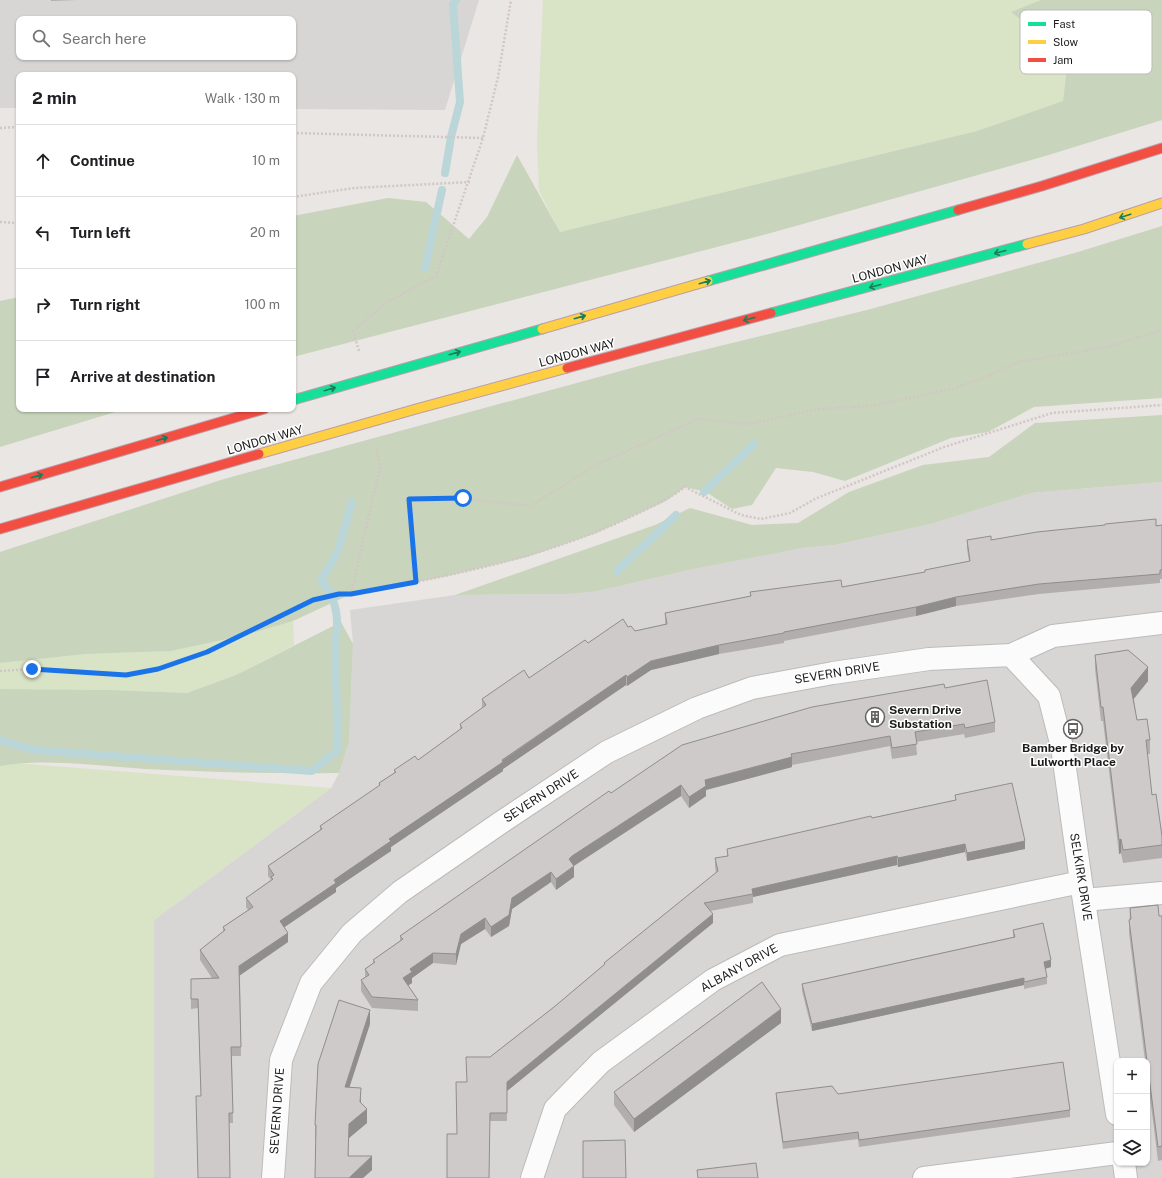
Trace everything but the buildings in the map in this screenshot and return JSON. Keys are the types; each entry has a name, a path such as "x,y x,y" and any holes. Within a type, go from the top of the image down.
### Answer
{"highway":[{"path":"296,399 1042,186 1162,148"},
{"name":"LONDON WAY","path":"0,529 416,409 1084,230 1162,203"},
{"path":"0,487 254,412"}],"street":[{"path":"1012,655 1053,636 1162,623"},
{"name":"SELKIRK DRIVE","path":"1012,655 1049,696 1062,747 1082,891 1114,1095"},
{"name":"SEVERN DRIVE","path":"273,1178 281,1060 311,983 352,933 400,892 608,752 697,708 752,688 833,673 929,659 1012,655"},
{"name":"ALBANY DRIVE","path":"532,1178 555,1109 601,1062 713,980 780,945 1082,891 1162,892"},
{"path":"924,1178 1114,1153"},
{"path":"1124,1166 1126,1178"}],"path":[{"path":"359,351 353,330 387,302 436,276 470,182 483,138 498,77 511,0"},
{"path":"0,128 16,127"},
{"path":"296,133 483,138"},
{"path":"296,197 354,188 470,182"},
{"path":"0,222 16,224"},
{"path":"416,582 409,499 463,498 530,506 596,465 698,419 748,424 813,410 877,405 955,388 986,377 1018,362 1107,347 1162,330"},
{"path":"0,671 39,669 126,675 158,669 207,652 313,600 339,594 351,594 416,582 527,557 596,533 666,501 685,487 741,515 761,519 790,513 815,499 944,447 1052,412 1162,405"},
{"path":"351,594 380,467 376,445"}],"shaded area":[{"path":"0,0 479,0 445,110 296,109 296,72 16,72 16,108 0,108"},
{"path":"1162,482 1162,1178 154,1178 154,920 331,788 339,773 349,743 353,644 350,610 455,595 567,594 757,556 802,548 835,545 931,524 1031,493"}],"green space":[{"path":"543,0 1041,0 1011,12 1020,19 1020,74 1066,74 1063,101 977,131 560,232 539,191 537,143"},
{"path":"1041,0 1162,0 1162,120 1042,157 767,234 296,356 296,215 388,198 426,202 469,239 487,217 517,155 560,232 977,131 1063,101 1066,74 1152,74 1152,10 1020,10 1020,19 1011,12"},
{"path":"1162,226 1162,398 1034,407 988,432 951,438 845,481 813,472 776,468 752,505 732,509 706,492 685,487 666,501 596,533 527,557 443,577 351,594 293,621 246,635 171,651 86,654 0,663 0,552 224,479 650,363 867,310 1078,252"},
{"path":"16,298 16,412 115,412 0,447 0,301"},
{"path":"1162,415 1162,482 1031,493 931,524 835,545 802,548 688,570 597,591 567,594 455,595 655,525 690,508 752,525 798,523 849,492 923,465 989,457 1035,423"},
{"path":"293,621 294,645 236,675 187,693 112,690 0,689 0,663 86,654 171,651 246,635"},
{"path":"341,622 353,644 349,743 339,773 194,771 54,763 0,766 0,689 112,690 187,693 236,675"},
{"path":"14,763 331,788 154,920 154,1178 0,1178 0,766"}],"waterway":[{"path":"445,173 451,137 460,102 453,4 456,0"},
{"path":"425,268 442,190"},
{"path":"704,492 754,444"},
{"path":"331,593 321,581 338,551 352,502"},
{"path":"617,571 676,515"},
{"path":"0,740 34,750 312,771 338,750 335,643 337,620 332,598"}],"traffic: fast":[{"path":"708,281 958,210"},
{"path":"771,313 1027,244"},
{"path":"296,399 542,329"}],"traffic: slow":[{"path":"1027,244 1084,229 1162,203"},
{"path":"542,329 708,281"},
{"path":"259,454 567,368"}],"traffic: jam":[{"path":"958,210 1042,186 1162,148"},
{"path":"567,368 771,313"},
{"path":"0,487 254,412"},
{"path":"0,529 259,454"}],"place":[{"name":"Severn Drive Substation","path":"875,717"},
{"name":"Bamber Bridge by Lulworth Place","path":"1073,729"}],"route":[{"path":"32,669 75,670 126,675 158,669 207,652 313,600 339,594 351,594 416,582 409,499 463,498"}]}
